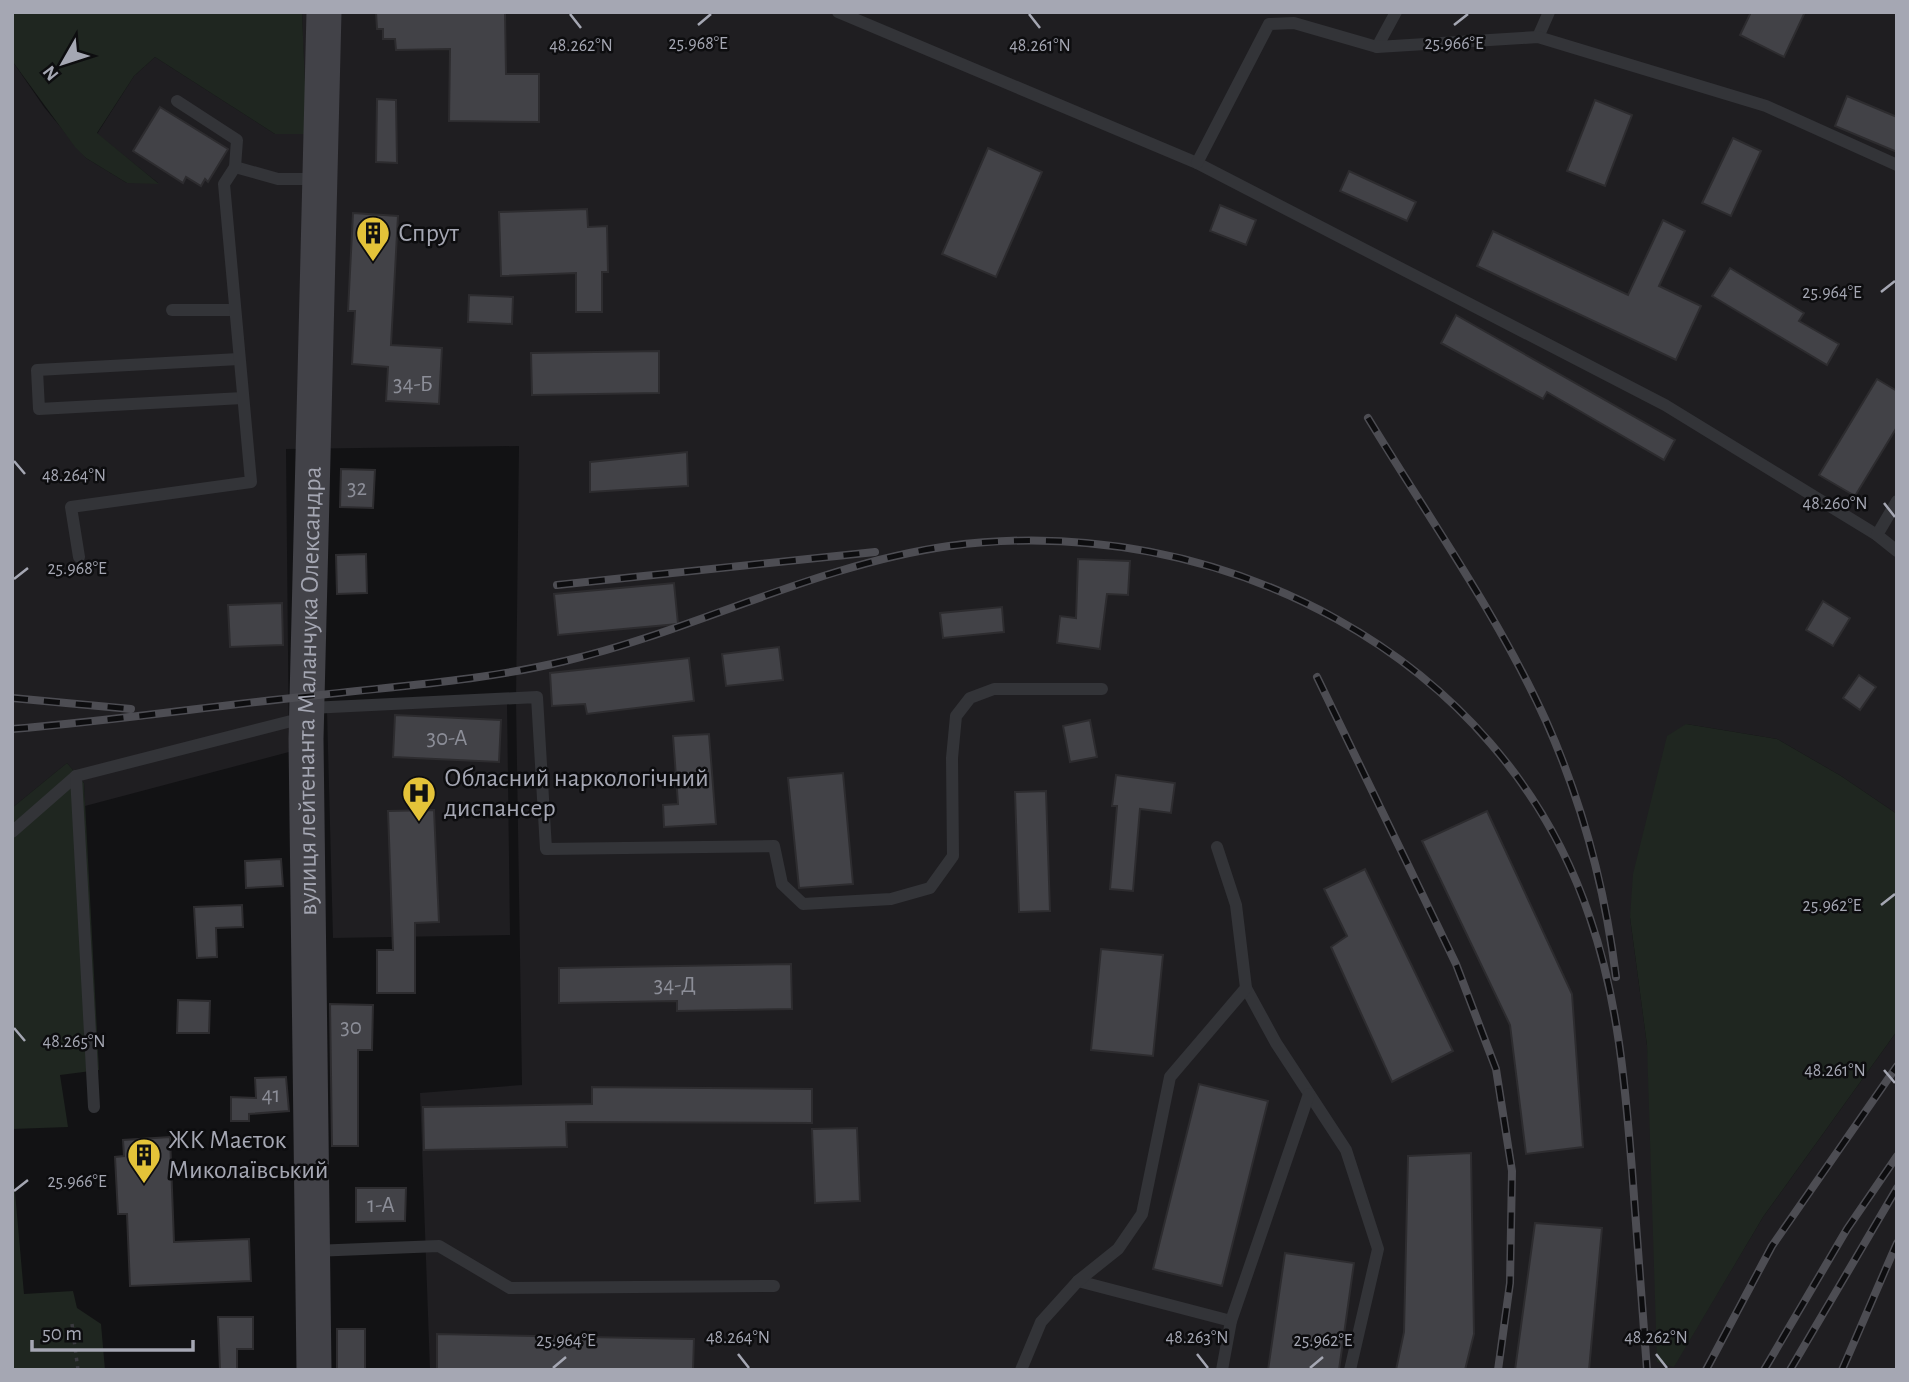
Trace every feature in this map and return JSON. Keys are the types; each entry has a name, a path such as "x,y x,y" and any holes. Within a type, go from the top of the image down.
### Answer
{"street":[{"name":"вулиця лейтенанта Маланчука Олександра","path":"314,1370 307,712 324,12"}],"lane":[{"path":"838,12 1197,163 1665,405 1877,535 1897,551"},
{"path":"1377,47 1396,12"},
{"path":"1538,37 1549,12"},
{"path":"1197,163 1269,23 1294,23 1377,47 1538,37 1766,106 1897,165"},
{"path":"79,557 72,508 251,482 224,184 234,167 237,140 177,101"},
{"path":"234,167 278,179 320,179"},
{"path":"172,310 235,310"},
{"path":"239,359 37,370 40,409 243,398"},
{"path":"1877,535 1897,500"},
{"path":"12,832 76,776 307,712 537,697 546,849 774,846 782,884 803,904 891,899 930,888 953,856 951,758 956,716 970,698 994,689 1102,689"},
{"path":"76,776 94,1107"},
{"path":"1217,847 1236,905 1245,988 1346,1150 1378,1249 1350,1370"},
{"path":"1021,1370 1041,1322 1078,1281 1118,1249 1142,1213 1170,1077 1245,988"},
{"path":"1222,1370 1231,1321 1309,1094"},
{"path":"313,1251 439,1246 510,1288 774,1286"},
{"path":"1078,1281 1231,1321"}],"path":[{"path":"72,1324 78,1370"}],"shaded area":[{"path":"12,12 302,12 307,134 275,134 155,57 134,76 97,133 159,184 127,183 86,158 75,147 13,62"},
{"path":"302,12 1897,12 1897,814 1841,776 1777,739 1686,724 1630,917 1647,1045 1674,1366 1763,1217 1897,1031 1897,1370 430,1370 420,1093 522,1085 516,700 519,446 286,449 289,752 85,806 84,783 67,763 12,808 12,55 13,62 44,107 86,158 127,183 158,183 97,134 134,76 155,57 275,134 306,134"},
{"name":"Обласний наркологічний диспансер","path":"507,702 510,935 333,938 327,710"},
{"path":"1686,724 1777,739 1841,776 1897,814 1897,1031 1763,1217 1674,1367 1657,1362 1647,1045 1630,917 1633,874 1667,736"},
{"path":"67,763 84,783 99,1070 60,1075 68,1127 12,1129 12,808"},
{"path":"12,1158 24,1294 73,1291 77,1308 101,1324 105,1370 12,1370"}],"building":[{"path":"376,12 505,12 506,74 539,74 539,122 449,121 450,49 396,50 395,39 383,39 383,29 377,29"},
{"path":"1751,12 1805,12 1784,57 1740,35"},
{"path":"1847,96 1897,117 1897,152 1835,126"},
{"path":"377,99 396,100 397,163 376,162"},
{"path":"1595,100 1632,115 1605,186 1567,171"},
{"path":"160,107 228,149 208,182 205,179 201,186 186,177 183,183 133,151"},
{"path":"1733,138 1761,151 1731,216 1702,203"},
{"path":"988,148 1042,172 996,277 942,254"},
{"path":"1349,171 1416,202 1407,221 1340,191"},
{"path":"1220,205 1256,220 1246,245 1210,231"},
{"path":"587,209 588,227 607,226 608,272 602,272 602,312 576,312 576,273 501,276 499,212"},
{"path":"353,213 398,216 391,345 442,348 439,404 386,401 388,367 352,364 355,311 348,311"},
{"path":"1663,220 1685,231 1659,286 1701,306 1676,360 1477,266 1493,231 1628,295"},
{"path":"1730,268 1804,313 1799,321 1839,344 1827,365 1712,296"},
{"path":"469,295 513,297 512,324 468,322"},
{"path":"1456,315 1675,440 1664,460 1547,392 1543,399 1441,343"},
{"path":"659,351 659,393 532,395 531,353"},
{"path":"1877,379 1897,391 1897,427 1855,496 1819,475"},
{"path":"687,452 688,486 590,492 590,462"},
{"path":"341,469 375,470 373,508 340,507"},
{"path":"366,554 367,593 337,594 336,555"},
{"path":"1078,559 1130,561 1128,595 1107,594 1100,649 1057,643 1060,616 1076,618"},
{"path":"674,583 678,624 558,635 554,594"},
{"path":"1823,601 1850,618 1833,646 1806,630"},
{"path":"282,603 283,645 230,647 228,605"},
{"path":"1002,607 1004,632 943,638 940,613"},
{"path":"779,647 783,680 726,686 722,654"},
{"path":"689,658 694,701 587,714 585,704 552,706 550,673"},
{"path":"1859,675 1876,687 1860,710 1843,698"},
{"path":"395,715 501,720 499,762 393,757"},
{"path":"1090,720 1097,757 1070,762 1063,726"},
{"path":"709,734 716,824 664,827 663,805 678,804 673,736"},
{"path":"843,773 853,884 799,888 788,778"},
{"path":"1116,775 1175,783 1171,813 1140,809 1133,891 1110,889 1117,806 1112,806"},
{"path":"1046,791 1050,911 1019,912 1015,792"},
{"path":"434,810 439,922 415,923 415,993 377,993 377,950 393,950 388,811"},
{"path":"1487,811 1572,994 1583,1147 1526,1154 1510,1025 1422,841"},
{"path":"281,859 283,886 246,888 245,861"},
{"path":"1365,869 1453,1051 1392,1082 1331,947 1347,936 1324,889"},
{"path":"242,905 243,927 216,928 217,957 197,958 194,907"},
{"path":"1101,949 1163,955 1153,1056 1091,1050"},
{"path":"791,964 792,1009 677,1011 677,1001 559,1003 559,968"},
{"path":"178,1000 210,1001 209,1033 177,1033"},
{"path":"330,1004 373,1005 372,1050 358,1050 358,1146 332,1146"},
{"path":"286,1077 289,1111 249,1114 249,1121 231,1121 231,1097 256,1098 255,1078"},
{"path":"1199,1084 1268,1101 1222,1286 1153,1269"},
{"path":"592,1087 812,1089 812,1123 566,1122 567,1147 424,1150 423,1107 592,1104"},
{"path":"857,1128 860,1201 815,1203 812,1129"},
{"name":"ЖК Маєток Миколаївський","path":"170,1137 174,1242 249,1239 251,1281 130,1286 127,1214 118,1214 115,1157 124,1156 123,1140"},
{"path":"1471,1153 1474,1334 1465,1370 1396,1370 1404,1332 1408,1156"},
{"path":"356,1188 406,1188 405,1221 356,1222"},
{"path":"1535,1223 1602,1228 1589,1370 1515,1370"},
{"path":"1285,1253 1354,1263 1339,1370 1268,1370"},
{"path":"218,1317 253,1317 253,1349 237,1349 237,1370 220,1370"},
{"path":"337,1329 365,1329 365,1369 337,1369"},
{"path":"437,1334 694,1339 693,1370 437,1370"}],"railway":[{"path":"1368,418 1462,567 1506,643 1546,721 1571,784 1591,847 1606,912 1616,977"},
{"path":"12,729 439,682 534,668 614,648 851,568 899,555 949,546 1050,541 1149,552 1246,578 1337,619 1419,674 1490,743 1548,824 1590,918 1614,1011 1632,1170 1647,1370"},
{"path":"557,585 875,552"},
{"path":"1317,677 1456,964 1496,1069 1512,1171 1510,1283 1498,1370"},
{"path":"12,698 131,709"},
{"path":"1706,1370 1772,1246 1897,1066"},
{"path":"1764,1370 1847,1229 1897,1156"},
{"path":"1790,1370 1897,1188"},
{"path":"1842,1370 1897,1243"}],"place":[{"name":"Спрут","path":"373,263"},
{"name":"Обласний наркологічний диспансер","path":"419,823"},
{"name":"ЖК Маєток Миколаївський","path":"144,1185"}]}
